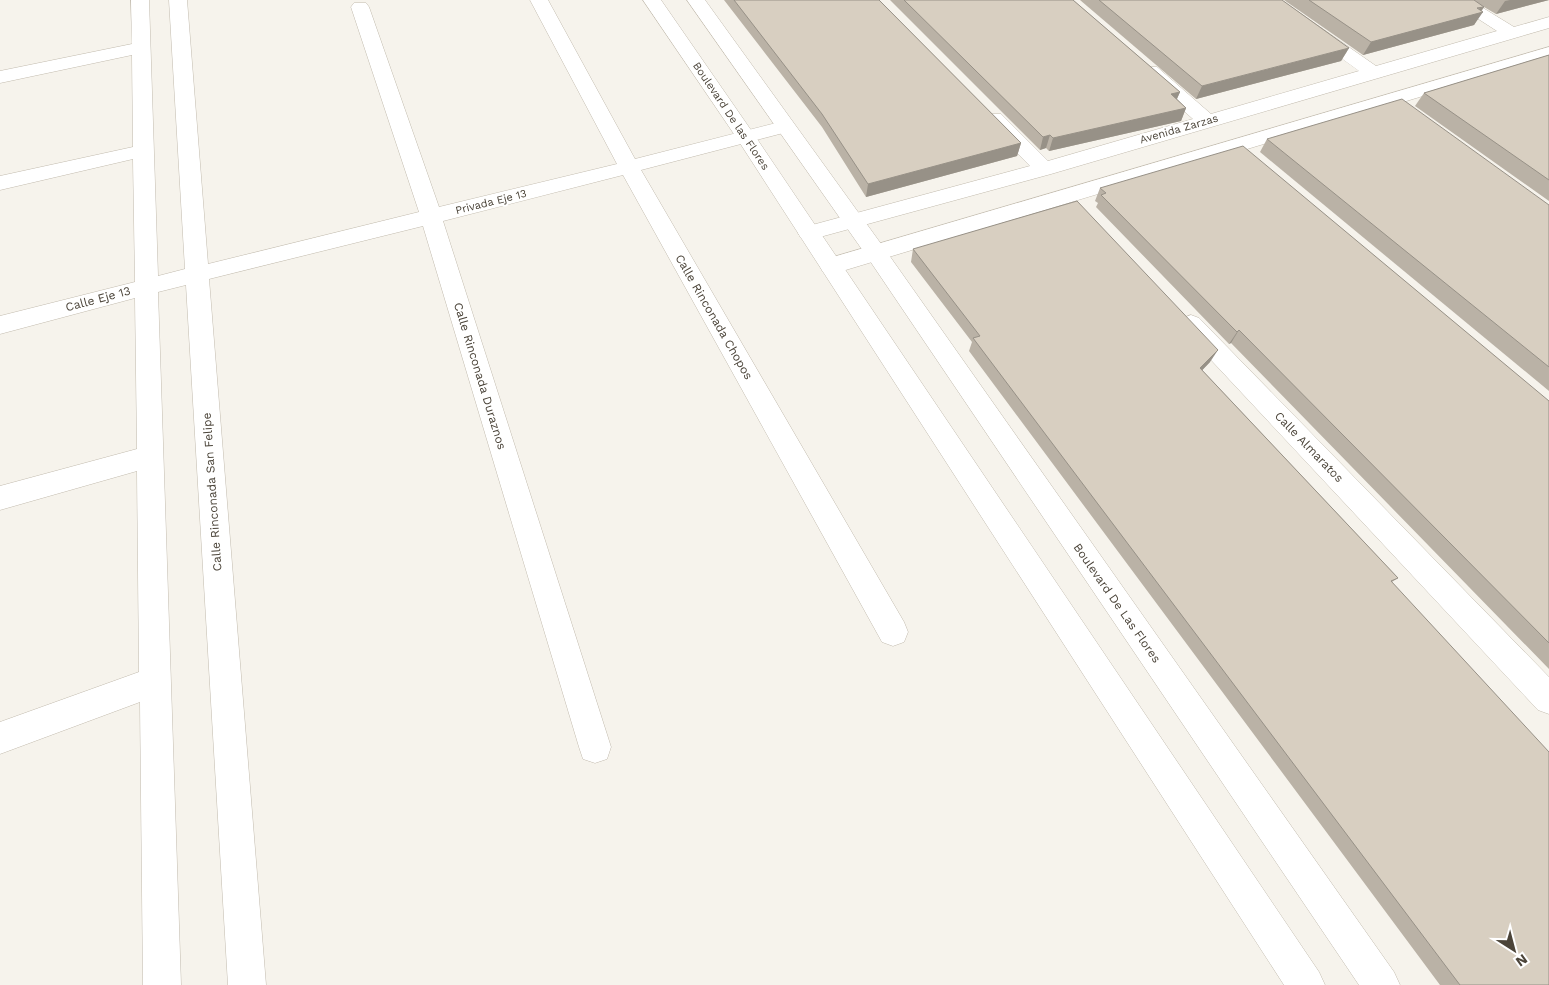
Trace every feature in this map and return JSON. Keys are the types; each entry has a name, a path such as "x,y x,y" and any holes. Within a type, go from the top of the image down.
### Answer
{"street":[{"path":"140,0 162,985"},
{"name":"Calle Rinconada San Felipe","path":"178,0 197,273 239,982"},
{"name":"Calle Rinconada Chopos","path":"539,0 628,167 892,632"},
{"name":"Boulevard De las Flores","path":"652,0 809,233"},
{"path":"696,0 784,127 854,221"},
{"path":"1270,0 1372,72"},
{"path":"1458,0 1512,32"},
{"name":"Calle Rinconada Duraznos","path":"360,7 431,217 596,747"},
{"name":"Avenida Zarzas","path":"809,233 1044,169 1549,22"},
{"path":"0,77 141,48"},
{"path":"1134,57 1207,121"},
{"path":"830,266 1390,99 1544,58"},
{"path":"1292,96 1322,120"},
{"path":"1390,99 1414,116"},
{"path":"982,106 1044,169"},
{"name":"Privada Eje 13","path":"197,273 431,217 784,127"},
{"path":"1134,142 1162,167"},
{"path":"1236,145 1259,164"},
{"path":"0,183 143,151"},
{"path":"1069,195 1090,217"},
{"name":"Boulevard De Las Flores","path":"854,221 1381,985"},
{"path":"809,233 1306,985"},
{"name":"Calle Eje 13","path":"0,325 197,273"},
{"name":"Calle Almaratos","path":"1172,303 1549,699"},
{"path":"0,498 150,456"},
{"path":"0,738 155,681"}],"building":[{"path":"734,0 879,0 1021,143 868,184 822,114"},
{"path":"904,0 1073,0 1180,92 1171,94 1186,108 1053,138 1050,135 1043,137"},
{"path":"1099,0 1282,0 1349,48 1202,86"},
{"path":"1309,0 1474,0 1484,7 1477,8 1483,12 1371,42"},
{"path":"1549,55 1549,180 1424,93"},
{"path":"1402,99 1549,205 1549,367 1267,139"},
{"path":"1243,146 1549,401 1549,643 1239,330 1237,332 1101,195 1106,193 1100,188"},
{"path":"1077,201 1218,350 1200,368 1398,578 1391,581 1549,752 1549,985 1460,985 973,338 980,336 913,249"}]}
